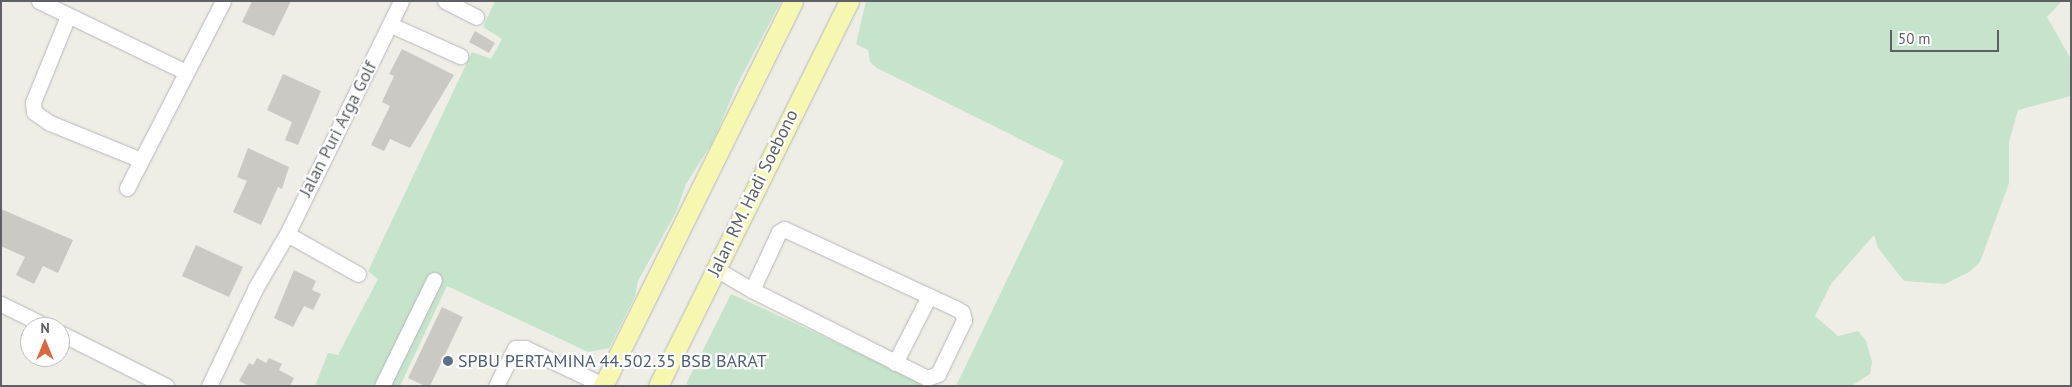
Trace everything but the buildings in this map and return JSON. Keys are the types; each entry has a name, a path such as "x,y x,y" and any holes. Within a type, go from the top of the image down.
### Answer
{"main road":[{"path":"603,386 789,9 795,14 808,1"},
{"name":"Jalan RM. Hadi Soebono","path":"658,386 849,1"}],"street":[{"path":"39,1 186,72"},
{"path":"127,188 223,1"},
{"path":"445,1 476,17"},
{"name":"Jalan Puri Arga Golf","path":"209,386 256,287 287,234 391,25 398,2"},
{"path":"68,16 33,102 34,112 50,123 141,160"},
{"path":"391,25 460,56"},
{"path":"716,269 752,290 927,378 938,374 964,315 929,296 784,230 779,232 752,290"},
{"path":"287,234 358,274"},
{"path":"382,386 434,280"},
{"path":"895,363 929,296"},
{"path":"1,304 28,317"},
{"path":"70,338 166,386"},
{"path":"496,386 515,348 525,348 603,386"}],"green space":[{"path":"495,1 781,1 736,87 713,141 686,184 676,212 638,281 635,296 609,348 588,352 447,286 400,386 315,386 328,353 338,355 378,279 368,271 472,52 491,59 502,39 483,27"},
{"path":"866,1 2062,1 2047,17 2071,59 2071,96 2018,110 2009,142 2009,183 1980,262 1969,272 1945,284 1904,281 1878,248 1874,235 1831,284 1815,316 1838,336 1858,331 1866,341 1872,362 1870,374 1851,386 956,386 1064,161 877,68 870,62 868,50 856,44"},
{"path":"731,294 930,386 691,386 686,384"}],"place":[{"name":"SPBU PERTAMINA 44.502.35 BSB BARAT","path":"448,361"}]}
